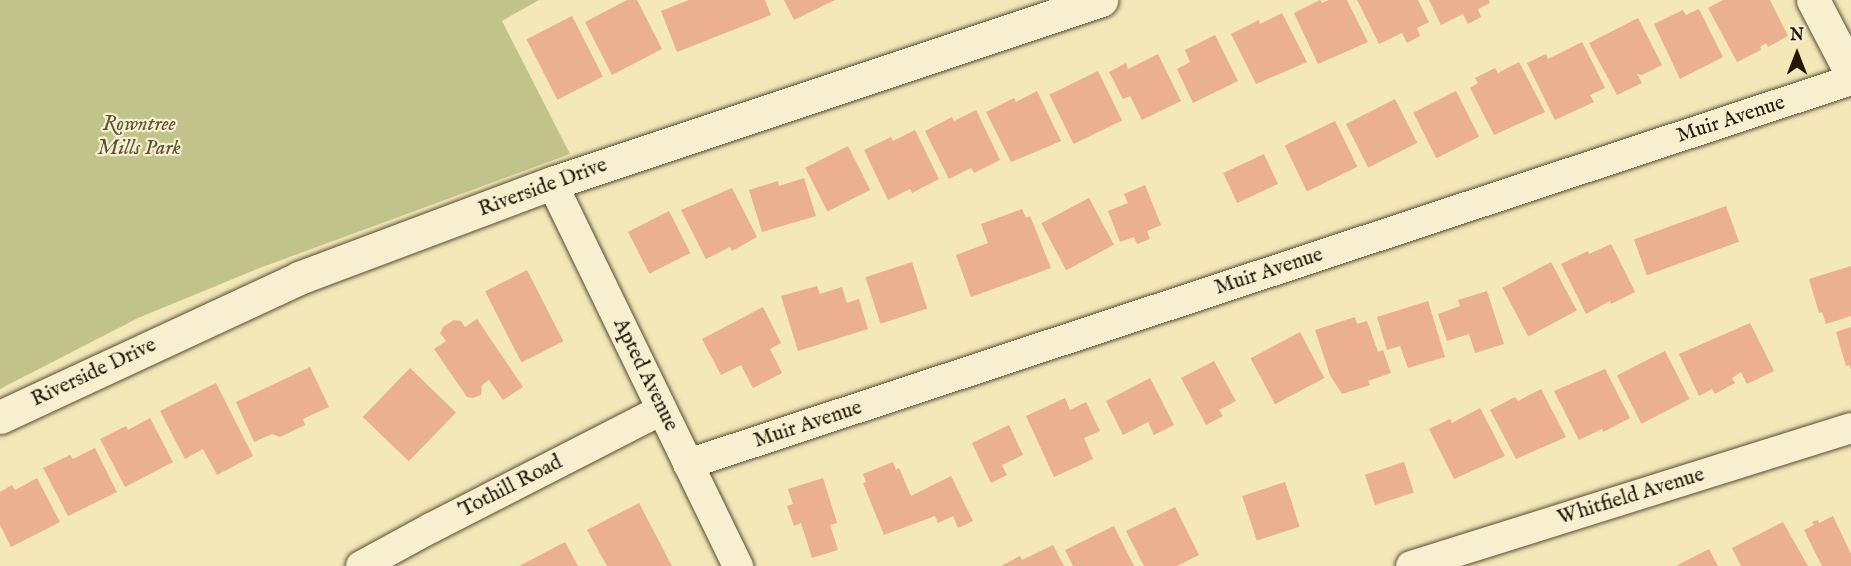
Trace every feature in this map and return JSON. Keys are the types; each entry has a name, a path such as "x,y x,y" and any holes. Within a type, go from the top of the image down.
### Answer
{"street":[{"name":"Riverside Drive","path":"0,417 299,278 552,183 1101,0"},
{"path":"1813,0 1851,73"},
{"name":"Muir Avenue","path":"688,464 1851,80"},
{"name":"Apted Avenue","path":"552,183 738,566"},
{"name":"Tothill Road","path":"361,566 662,410"},
{"name":"Whitfield Avenue","path":"1411,566 1454,559 1851,428"}],"green space":[{"name":"Rowntree Mills Park","path":"0,0 539,0 502,21 570,154 257,269 138,318 0,389"}],"building":[{"path":"627,0 637,0 662,49 612,75 585,22"},
{"path":"689,0 765,0 771,15 677,52 661,11"},
{"path":"784,0 835,0 794,20"},
{"path":"1320,0 1322,3 1329,0 1347,0 1368,42 1318,64 1294,13"},
{"path":"1357,0 1418,0 1429,22 1417,28 1420,36 1407,43 1402,33 1379,44"},
{"path":"1429,0 1489,0 1490,3 1478,9 1481,17 1468,24 1463,14 1441,25"},
{"path":"1723,0 1770,0 1788,36 1768,47 1766,43 1760,47 1761,50 1737,62 1708,8"},
{"path":"1699,9 1723,57 1680,79 1654,24 1683,10 1686,15"},
{"path":"1282,13 1307,62 1256,84 1231,34 1259,20 1260,24"},
{"path":"572,16 603,77 557,100 527,39"},
{"path":"1638,18 1662,65 1642,75 1637,74 1642,83 1617,95 1589,43"},
{"path":"1215,35 1238,81 1193,103 1177,69 1190,62 1185,50"},
{"path":"1582,42 1605,88 1590,95 1594,102 1555,120 1527,63 1546,54 1548,59"},
{"path":"1158,54 1181,101 1142,120 1130,96 1123,99 1109,72 1126,63 1128,69"},
{"path":"1519,62 1545,112 1494,135 1470,88 1478,83 1475,78 1495,68 1498,73"},
{"path":"1098,71 1122,120 1074,144 1049,95"},
{"path":"1037,91 1061,141 1011,162 986,112 1014,98 1016,102"},
{"path":"1456,91 1479,136 1436,158 1413,113"},
{"path":"1395,99 1417,143 1368,168 1346,124"},
{"path":"976,110 1000,160 974,173 971,168 949,179 925,131 952,117 954,121"},
{"path":"1335,121 1357,167 1307,191 1285,146"},
{"path":"915,130 939,179 912,193 910,189 888,200 864,150 891,137 893,141"},
{"path":"848,146 870,190 827,211 805,168"},
{"path":"1264,154 1278,184 1237,203 1223,173"},
{"path":"804,178 816,216 762,232 749,190 778,181 779,186"},
{"path":"1145,185 1161,225 1147,231 1150,239 1137,244 1134,237 1120,242 1108,211 1128,203 1124,194"},
{"path":"732,188 757,237 732,251 730,247 706,259 681,210"},
{"path":"1089,198 1114,245 1066,270 1041,223"},
{"path":"1726,206 1739,242 1647,275 1634,240"},
{"path":"1022,209 1026,218 1030,216 1051,268 971,297 956,255 988,243 981,224"},
{"path":"669,211 690,253 649,274 628,232"},
{"path":"1611,244 1635,292 1611,304 1610,301 1586,314 1561,264 1588,251 1589,254"},
{"path":"912,262 927,309 881,324 865,277"},
{"path":"1551,262 1577,311 1528,336 1502,288"},
{"path":"1851,266 1851,316 1826,324 1822,312 1819,313 1809,279"},
{"path":"527,270 563,341 521,363 485,291"},
{"path":"817,286 820,294 842,287 847,303 859,299 868,329 798,351 781,296"},
{"path":"1487,291 1504,344 1475,353 1469,334 1447,341 1438,314 1460,306 1458,300"},
{"path":"1428,301 1445,357 1408,368 1400,346 1387,350 1377,317"},
{"path":"763,307 781,343 770,349 782,373 753,388 741,365 721,375 702,339"},
{"path":"1355,317 1357,324 1367,321 1378,352 1383,350 1391,373 1368,381 1370,385 1342,394 1330,375 1315,330"},
{"path":"477,319 523,387 503,400 489,380 482,385 481,395 473,398 467,397 434,349 446,341 440,333 443,327 454,320 461,321 465,327"},
{"path":"1750,323 1774,371 1747,384 1741,372 1732,378 1735,383 1715,394 1712,389 1699,396 1679,354"},
{"path":"1851,327 1851,370 1849,365 1846,366 1836,332"},
{"path":"1300,332 1324,378 1275,404 1251,358"},
{"path":"1665,351 1690,399 1641,424 1617,376"},
{"path":"1214,361 1236,401 1219,410 1223,416 1206,425 1181,378"},
{"path":"310,367 329,407 303,419 305,425 280,437 272,434 254,442 236,402"},
{"path":"410,368 456,412 409,461 363,417"},
{"path":"1605,369 1630,418 1603,432 1602,429 1579,440 1554,391"},
{"path":"1150,378 1174,425 1154,435 1148,422 1123,435 1106,401"},
{"path":"216,383 253,456 217,475 203,449 185,459 160,411"},
{"path":"1541,389 1566,437 1516,459 1490,410 1515,397 1518,401"},
{"path":"1065,398 1070,410 1086,402 1100,431 1084,438 1093,459 1054,477 1026,416"},
{"path":"1480,408 1505,456 1454,479 1429,429 1450,419 1452,423"},
{"path":"150,418 173,462 125,487 100,439 126,426 128,430"},
{"path":"1009,425 1023,455 1002,465 1007,475 991,483 972,443"},
{"path":"95,448 117,492 68,516 43,468 70,455 73,459"},
{"path":"893,462 896,470 899,468 911,496 951,476 973,521 958,528 953,516 938,523 935,516 884,535 863,483 866,482 863,474"},
{"path":"1404,462 1414,492 1375,505 1365,475"},
{"path":"37,478 60,522 11,547 0,525 0,492 12,485 15,490"},
{"path":"823,478 837,523 830,525 838,550 812,558 801,523 794,526 787,506 793,504 788,489"},
{"path":"1285,482 1300,527 1257,541 1242,496"},
{"path":"639,503 672,566 607,566 587,530"},
{"path":"1175,507 1199,555 1177,566 1144,566 1126,531"},
{"path":"1833,516 1851,554 1851,566 1822,566 1804,530 1814,525 1812,522 1818,520 1819,523"},
{"path":"1783,522 1808,566 1741,566 1732,548"},
{"path":"1114,526 1134,566 1073,566 1065,550"},
{"path":"565,542 578,566 519,566"},
{"path":"1053,545 1064,566 1001,566 1020,556 1022,560"},
{"path":"1709,549 1718,566 1676,566"}]}
